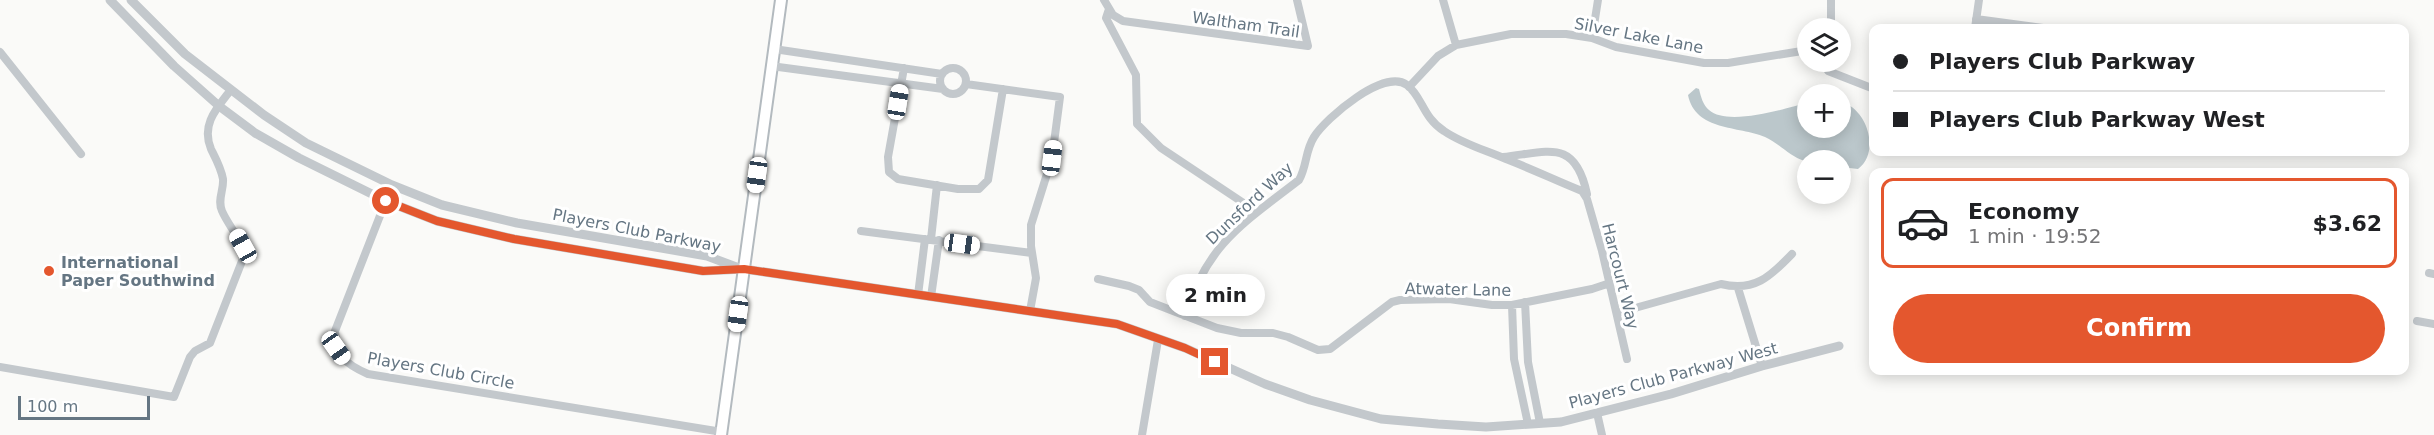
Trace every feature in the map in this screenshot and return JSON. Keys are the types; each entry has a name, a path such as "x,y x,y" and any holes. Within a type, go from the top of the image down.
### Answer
{"main road":[{"path":"721,434 781,0"}],"street":[{"name":"Players Club Parkway","path":"110,0 174,66 219,106 255,133 299,158 386,201 437,221 514,239 703,271 744,269"},
{"name":"Players Club Parkway","path":"131,0 185,54 230,91 306,143 392,185 442,206 517,223 707,256 744,269"},
{"path":"1104,0 1110,10 1106,18 1136,75 1137,124 1161,148 1257,212"},
{"name":"Waltham Trail","path":"1110,10 1123,21 1308,46 1297,0"},
{"path":"1443,0 1456,45"},
{"path":"1592,38 1598,0"},
{"path":"1831,0 1831,18"},
{"path":"1975,24 1979,0"},
{"path":"1976,19 2013,24"},
{"name":"Silver Lake Lane","path":"1410,87 1438,56 1456,45 1511,34 1566,34 1592,38 1617,47 1704,63 1728,63 1797,52"},
{"path":"774,49 942,74"},
{"path":"0,52 81,154"},
{"path":"812,71 814,55"},
{"path":"866,79 868,63"},
{"path":"771,66 943,89 955,94 964,89 965,75 957,69 947,70 942,74 940,83 943,89"},
{"path":"904,68 888,157 889,171 898,179 958,189 980,189 984,186 988,180 1003,89"},
{"path":"1831,72 1869,86"},
{"name":"Dunsford Way","path":"1185,316 1192,292 1207,262 1225,239 1299,180 1304,170 1308,148 1314,136 1366,90 1388,80 1399,81 1410,87"},
{"path":"966,84 1060,97 1052,158 1031,225 1036,286 1030,311"},
{"name":"Harcourt Way","path":"1410,87 1427,117 1441,130 1463,143 1582,191 1587,199"},
{"path":"0,367 174,397 190,357 195,351 210,343 244,256 243,246 220,203 223,183 221,170 208,140 207,129 230,91"},
{"name":"Harcourt Way","path":"1502,157 1563,152 1574,160 1582,173 1627,360"},
{"name":"Players Club Circle","path":"392,185 335,331 336,348 348,365 368,374 721,434"},
{"path":"931,297 936,261 932,239 937,185"},
{"path":"861,231 1032,253"},
{"path":"918,295 923,259 932,239"},
{"path":"1617,313 1721,284 1738,288 1758,283 1792,254"},
{"path":"923,259 936,261"},
{"name":"Players Club Parkway West","path":"744,269 1117,324 1185,348 1276,388 1310,400 1381,419 1486,427 1561,422 1671,394 1762,366 1839,346"},
{"name":"Atwater Lane","path":"1098,279 1130,286 1139,290 1150,302 1216,328 1241,333 1273,333 1318,350 1330,349 1392,302 1400,300 1449,299 1512,305 1592,289 1610,283"},
{"path":"1738,288 1762,366"},
{"path":"1525,302 1526,345 1540,423"},
{"path":"1512,305 1516,372 1528,424"},
{"path":"2417,321 2434,324"},
{"path":"1142,435 1158,340"},
{"path":"1514,346 1526,345"},
{"path":"1516,372 1529,369"},
{"path":"1597,413 1602,435"}],"shaded area":[{"path":"1696,88 1699,89 1709,110 1729,117 1757,115 1797,106 1797,138 1851,138 1851,107 1864,121 1868,131 1869,152 1858,169 1851,168 1851,150 1797,150 1797,157 1765,137 1709,121 1692,107 1688,95"}],"place":[{"name":"International Paper Southwind","path":"49,271"}],"route":[{"path":"386,201 437,221 514,239 703,271 744,269 1117,324 1185,348 1215,362"}]}
